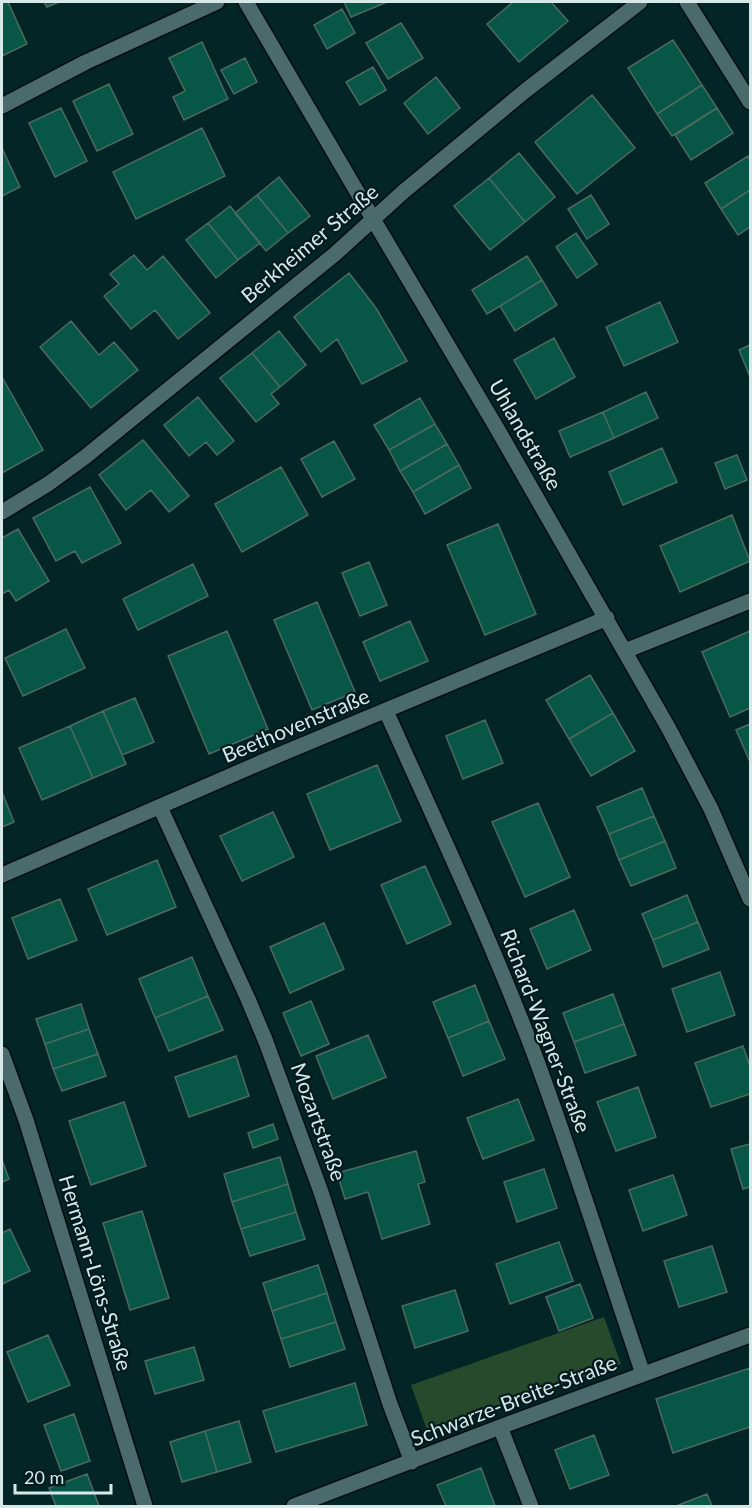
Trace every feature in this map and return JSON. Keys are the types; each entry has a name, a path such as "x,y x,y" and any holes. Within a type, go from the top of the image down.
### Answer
{"street":[{"path":"2,106 86,62 217,2"},
{"name":"Uhlandstraße","path":"246,2 626,651 711,809 750,899"},
{"name":"Berkheimer Straße","path":"2,512 48,484 85,457 341,249 373,219 525,91 640,2"},
{"path":"687,2 750,102"},
{"path":"626,651 750,601"},
{"name":"Beethovenstraße","path":"2,874 607,618"},
{"name":"Richard-Wagner-Straße","path":"386,711 498,965 535,1056 589,1208 643,1374"},
{"name":"Mozartstraße","path":"160,807 266,1042 321,1192 390,1404 412,1462"},
{"name":"Hermann-Löns-Straße","path":"2,1054 26,1120 145,1506"},
{"name":"Schwarze-Breite-Straße","path":"294,1506 750,1335"},
{"path":"500,1427 531,1506"}],"green space":[{"path":"604,1317 621,1364 428,1433 411,1385"}],"building":[{"path":"2,2 8,2 27,44 2,56"},
{"path":"44,2 59,2 47,7"},
{"path":"344,2 387,2 351,17"},
{"path":"513,2 551,2 568,21 519,62 487,24"},
{"path":"342,9 355,33 327,49 314,25"},
{"path":"401,23 423,58 388,79 366,43"},
{"path":"673,40 702,85 657,114 628,68"},
{"path":"202,42 228,99 184,120 173,97 185,91 169,58"},
{"path":"245,58 257,82 234,94 221,70"},
{"path":"373,67 386,90 360,105 346,82"},
{"path":"436,77 460,108 428,134 404,103"},
{"path":"109,84 133,134 97,151 73,101"},
{"path":"702,85 717,108 672,136 657,114"},
{"path":"592,95 635,148 577,194 535,142"},
{"path":"61,108 87,161 55,177 29,123"},
{"path":"717,108 733,133 691,160 675,135"},
{"path":"202,128 225,176 136,219 113,172"},
{"path":"2,148 20,187 2,196"},
{"path":"519,153 555,197 525,222 489,178"},
{"path":"748,156 750,190 721,209 705,183"},
{"path":"279,177 310,216 288,233 257,195"},
{"path":"489,178 525,222 490,250 454,206"},
{"path":"750,190 750,227 738,235 721,209"},
{"path":"257,195 288,233 266,251 235,213"},
{"path":"591,195 609,224 587,239 568,209"},
{"path":"230,206 260,243 238,260 208,223"},
{"path":"208,223 238,260 216,278 186,240"},
{"path":"576,233 597,264 577,278 556,247"},
{"path":"134,255 147,270 163,256 210,313 178,339 155,310 131,329 104,296 119,284 110,274"},
{"path":"527,256 542,280 487,314 472,290"},
{"path":"349,273 376,308 407,361 362,384 337,339 321,352 294,317"},
{"path":"542,280 557,305 515,331 500,306"},
{"path":"660,302 678,342 624,366 606,327"},
{"path":"71,321 99,355 114,342 138,370 91,408 40,347"},
{"path":"279,331 306,365 280,387 252,353"},
{"path":"554,338 575,377 536,399 514,360"},
{"path":"750,345 750,377 739,350"},
{"path":"252,353 280,387 271,394 279,404 256,422 220,378"},
{"path":"2,377 43,450 2,473"},
{"path":"646,392 658,418 614,438 603,412"},
{"path":"198,397 234,441 217,455 206,442 189,456 164,425"},
{"path":"420,398 435,424 389,450 374,425"},
{"path":"603,412 614,438 570,457 559,431"},
{"path":"435,424 447,444 400,471 389,450"},
{"path":"143,440 189,496 169,512 151,490 126,510 99,475"},
{"path":"334,441 355,479 322,497 301,459"},
{"path":"447,444 459,465 413,492 400,471"},
{"path":"662,448 677,482 623,505 609,472"},
{"path":"737,455 747,480 725,489 715,463"},
{"path":"459,465 471,488 425,514 413,492"},
{"path":"281,467 308,515 242,552 215,504"},
{"path":"90,487 121,543 82,563 75,551 56,561 33,518"},
{"path":"732,515 750,561 680,592 660,546"},
{"path":"498,524 536,614 485,635 447,545"},
{"path":"18,529 49,581 16,601 9,590 2,594 2,538"},
{"path":"369,562 387,605 360,616 342,573"},
{"path":"193,564 208,596 138,630 123,599"},
{"path":"317,602 355,692 312,710 274,620"},
{"path":"410,621 428,661 380,681 363,642"},
{"path":"66,629 85,668 23,696 5,658"},
{"path":"227,631 268,729 209,754 168,656"},
{"path":"750,631 750,708 730,717 702,652"},
{"path":"590,675 613,713 569,739 546,700"},
{"path":"135,698 154,742 122,755 103,711"},
{"path":"103,711 126,764 93,778 70,726"},
{"path":"613,713 635,751 591,776 569,739"},
{"path":"485,720 503,763 463,779 446,736"},
{"path":"750,724 750,762 736,730"},
{"path":"70,726 93,778 42,800 19,748"},
{"path":"377,765 401,821 330,850 307,794"},
{"path":"642,788 654,816 609,834 597,807"},
{"path":"2,792 14,822 2,827"},
{"path":"538,803 570,877 525,897 492,822"},
{"path":"273,812 294,857 242,881 220,836"},
{"path":"654,816 665,841 619,860 609,834"},
{"path":"665,841 676,868 631,886 619,860"},
{"path":"157,860 176,907 107,935 88,889"},
{"path":"425,866 451,924 407,944 381,885"},
{"path":"687,895 698,922 653,940 642,914"},
{"path":"60,899 77,940 28,959 12,918"},
{"path":"574,910 591,950 547,969 530,929"},
{"path":"698,922 709,949 663,967 653,940"},
{"path":"324,923 344,969 290,993 270,947"},
{"path":"192,957 208,996 155,1018 139,979"},
{"path":"720,972 735,1015 687,1032 672,989"},
{"path":"475,985 489,1021 448,1038 433,1002"},
{"path":"613,994 624,1024 574,1042 563,1013"},
{"path":"208,996 223,1030 169,1051 155,1018"},
{"path":"311,1001 329,1044 301,1056 283,1013"},
{"path":"81,1004 89,1029 45,1044 36,1019"},
{"path":"489,1021 505,1059 463,1076 448,1038"},
{"path":"624,1024 636,1055 585,1073 574,1042"},
{"path":"89,1029 98,1054 53,1069 45,1044"},
{"path":"368,1035 386,1077 333,1099 316,1056"},
{"path":"743,1046 750,1066 750,1094 711,1107 695,1063"},
{"path":"98,1054 106,1076 62,1091 53,1069"},
{"path":"236,1056 249,1096 189,1117 175,1077"},
{"path":"638,1087 656,1137 616,1151 597,1102"},
{"path":"518,1099 534,1140 483,1159 467,1118"},
{"path":"124,1102 146,1166 91,1185 69,1121"},
{"path":"273,1124 278,1139 253,1148 248,1133"},
{"path":"750,1144 750,1187 743,1189 731,1149"},
{"path":"416,1151 425,1182 418,1184 430,1224 382,1239 368,1192 345,1199 337,1173"},
{"path":"280,1157 288,1184 232,1202 224,1174"},
{"path":"2,1160 9,1179 2,1182"},
{"path":"544,1169 557,1208 517,1222 504,1182"},
{"path":"673,1175 687,1215 643,1231 629,1190"},
{"path":"288,1184 296,1212 241,1229 232,1202"},
{"path":"142,1211 169,1298 130,1310 103,1223"},
{"path":"296,1212 305,1239 250,1256 241,1229"},
{"path":"10,1229 30,1271 2,1284 2,1233"},
{"path":"559,1242 573,1281 510,1304 496,1264"},
{"path":"712,1246 727,1292 679,1307 664,1261"},
{"path":"318,1265 327,1293 272,1311 263,1283"},
{"path":"580,1284 593,1318 559,1331 546,1297"},
{"path":"455,1290 468,1331 415,1348 402,1306"},
{"path":"327,1293 336,1322 281,1339 272,1311"},
{"path":"336,1322 345,1349 290,1367 281,1339"},
{"path":"48,1335 70,1385 28,1402 7,1352"},
{"path":"194,1347 204,1380 155,1394 145,1361"},
{"path":"750,1368 750,1427 673,1453 656,1399"},
{"path":"355,1383 367,1425 276,1452 263,1411"},
{"path":"74,1414 90,1461 61,1471 44,1425"},
{"path":"239,1421 251,1462 217,1472 205,1431"},
{"path":"205,1431 217,1472 182,1482 170,1442"},
{"path":"594,1435 609,1475 570,1489 555,1450"},
{"path":"481,1468 495,1506 446,1506 437,1485"},
{"path":"87,1474 99,1506 56,1506 49,1488"},
{"path":"707,1494 712,1506 676,1506"}]}
